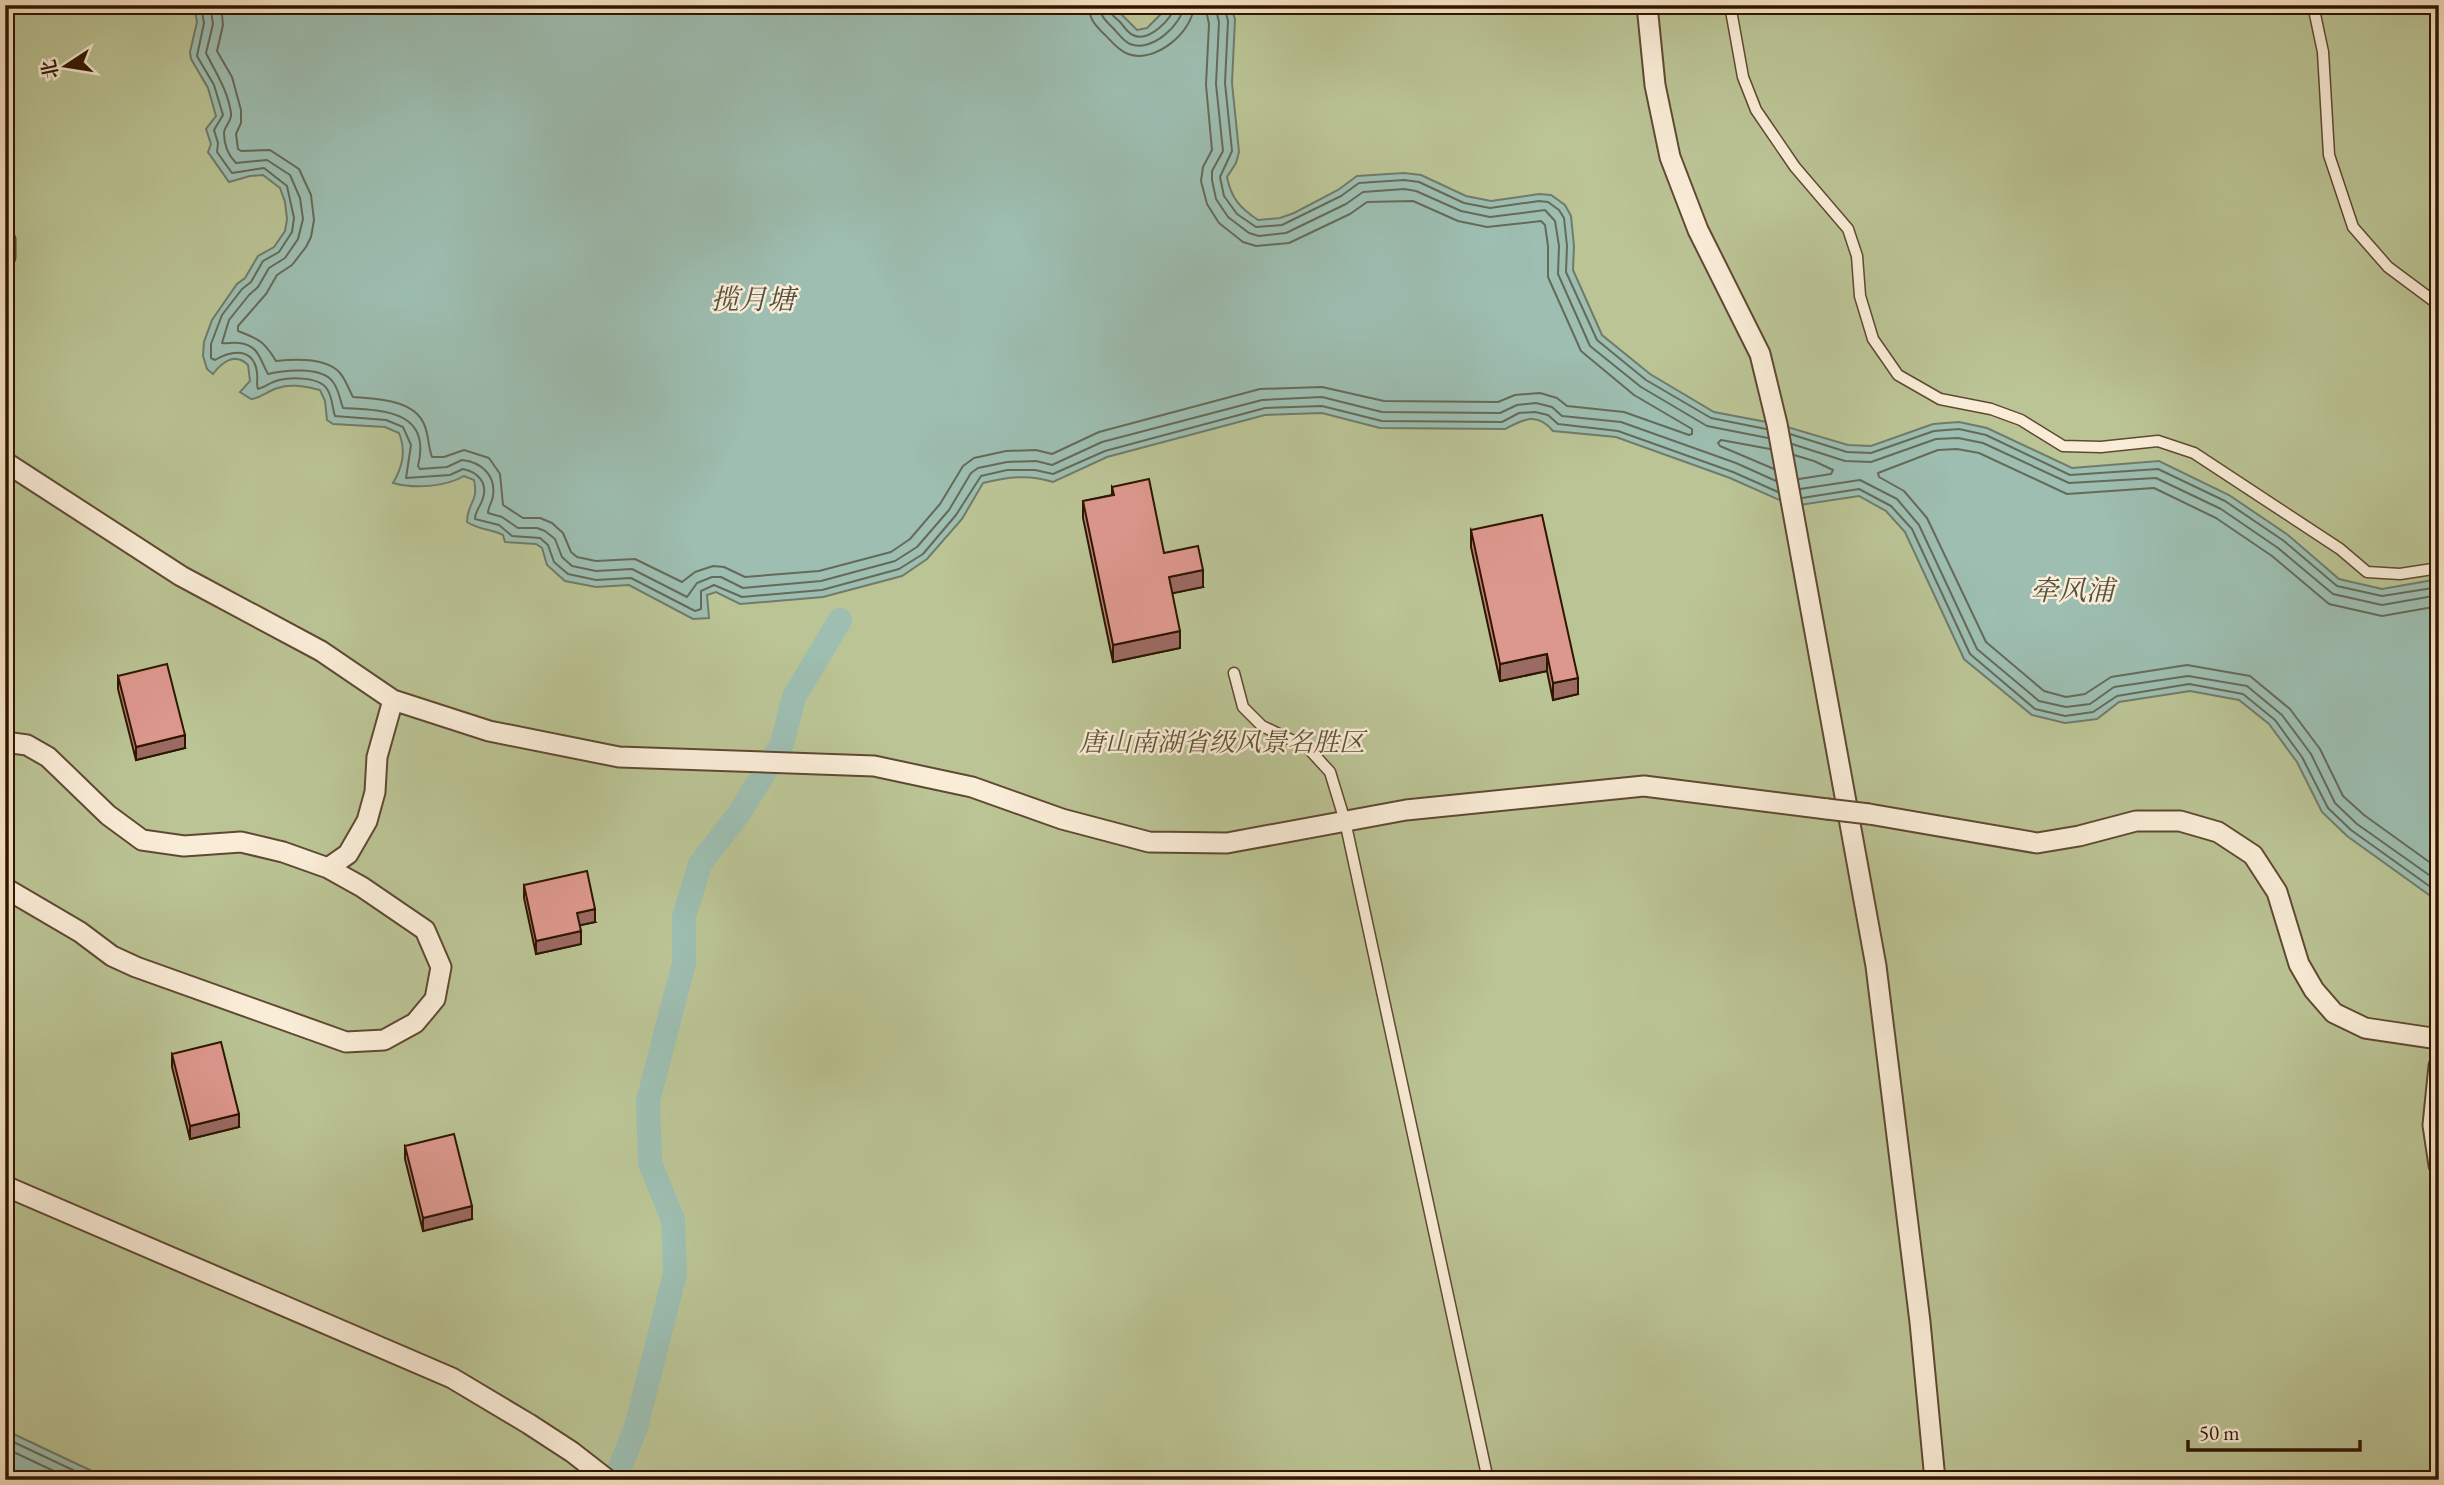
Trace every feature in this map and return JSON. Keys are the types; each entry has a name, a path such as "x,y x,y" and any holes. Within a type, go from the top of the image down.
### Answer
{"street":[{"path":"1647,5 1655,85 1670,157 1698,230 1760,354 1777,424 1876,966 1918,1308 1935,1480"},
{"path":"5,240 5,257"},
{"path":"5,462 181,576 321,651 393,700 489,731 619,757 874,766 972,787 1062,820 1149,842 1227,843 1406,810 1644,786 1869,814 2037,843 2079,836 2136,821 2180,821 2218,832 2253,855 2277,892 2299,964 2314,990 2334,1013 2365,1028 2439,1039"},
{"path":"328,868 348,854 367,821 375,792 377,757 393,700"},
{"path":"5,742 27,745 48,757 108,815 142,840 184,846 241,842 283,852 328,868 362,887 425,930 441,967 435,999 415,1023 384,1040 346,1042 136,967 113,956 80,932 5,888"},
{"path":"2439,1066 2433,1125 2439,1165"},
{"path":"5,1186 452,1378 572,1452 608,1480"}],"lane":[{"path":"1730,5 1743,77 1756,110 1795,167 1848,229 1857,256 1860,296 1873,339 1898,375 1940,399 1991,409 2021,420 2063,446 2101,447 2158,441 2194,453 2340,549 2367,572 2400,574 2439,568"},
{"path":"2313,5 2323,52 2329,155 2353,227 2388,267 2439,305"},
{"path":"1234,673 1243,707 1262,726 1308,748 1330,772 1345,821 1488,1480"}],"green space":[{"name":"唐山南湖省级风景名胜区","path":"5,5 2439,5 2439,1480 5,1480"}],"water":[{"name":"揽月塘","path":"194,5 1112,5 1137,30 1147,28 1170,5 1230,5 1235,19 1232,83 1239,152 1227,177 1237,202 1258,220 1280,218 1294,213 1338,190 1357,176 1404,173 1421,175 1466,196 1491,201 1539,194 1551,195 1565,205 1571,216 1573,270 1602,335 1650,374 1714,412 1777,424 1848,445 1871,446 1933,424 1959,422 1987,428 2072,468 2159,461 2229,495 2288,535 2339,579 2382,589 2439,579 2439,902 2347,836 2322,812 2297,762 2269,724 2239,700 2190,691 2119,702 2097,719 2065,723 2032,715 1964,659 1905,532 1886,511 1859,496 1793,506 1730,478 1616,437 1553,431 1536,419 1524,420 1505,429 1380,428 1322,413 1265,415 1107,457 1053,482 1018,477 983,483 962,519 927,559 902,576 823,597 740,604 716,592 707,595 709,618 693,619 629,585 596,587 565,581 547,565 542,548 536,544 505,542 503,535 467,522 475,493 474,480 464,476 448,483 429,486 393,483 402,458 399,433 385,427 333,424 327,420 325,401 320,390 288,386 251,399 240,392 250,381 248,365 238,359 225,362 213,374 207,369 203,356 204,342 212,320 237,284 245,278 258,256 274,247 285,231 287,219 280,188 263,175 229,182 208,152 211,144 206,129 216,116 208,88 191,59 190,52 197,22"},
{"path":"5,1430 111,1480 5,1480"}],"building":[{"path":"1149,479 1164,553 1198,546 1203,570 1169,577 1180,631 1113,645 1083,501 1114,495 1112,487"},
{"path":"1542,515 1578,678 1553,683 1547,654 1500,664 1471,530"},
{"path":"167,664 185,735 136,747 118,676"},
{"path":"587,871 595,909 577,913 581,931 536,941 524,885"},
{"path":"221,1042 239,1114 190,1126 172,1054"},
{"path":"454,1134 472,1206 423,1218 405,1146"}],"waterway":[{"path":"615,1480 636,1427 675,1274 673,1220 650,1163 648,1101 684,963 684,917 700,864 738,815 782,744 794,697 840,620"}],"water label":[{"name":"牵风浦","path":"2072,590"}]}
